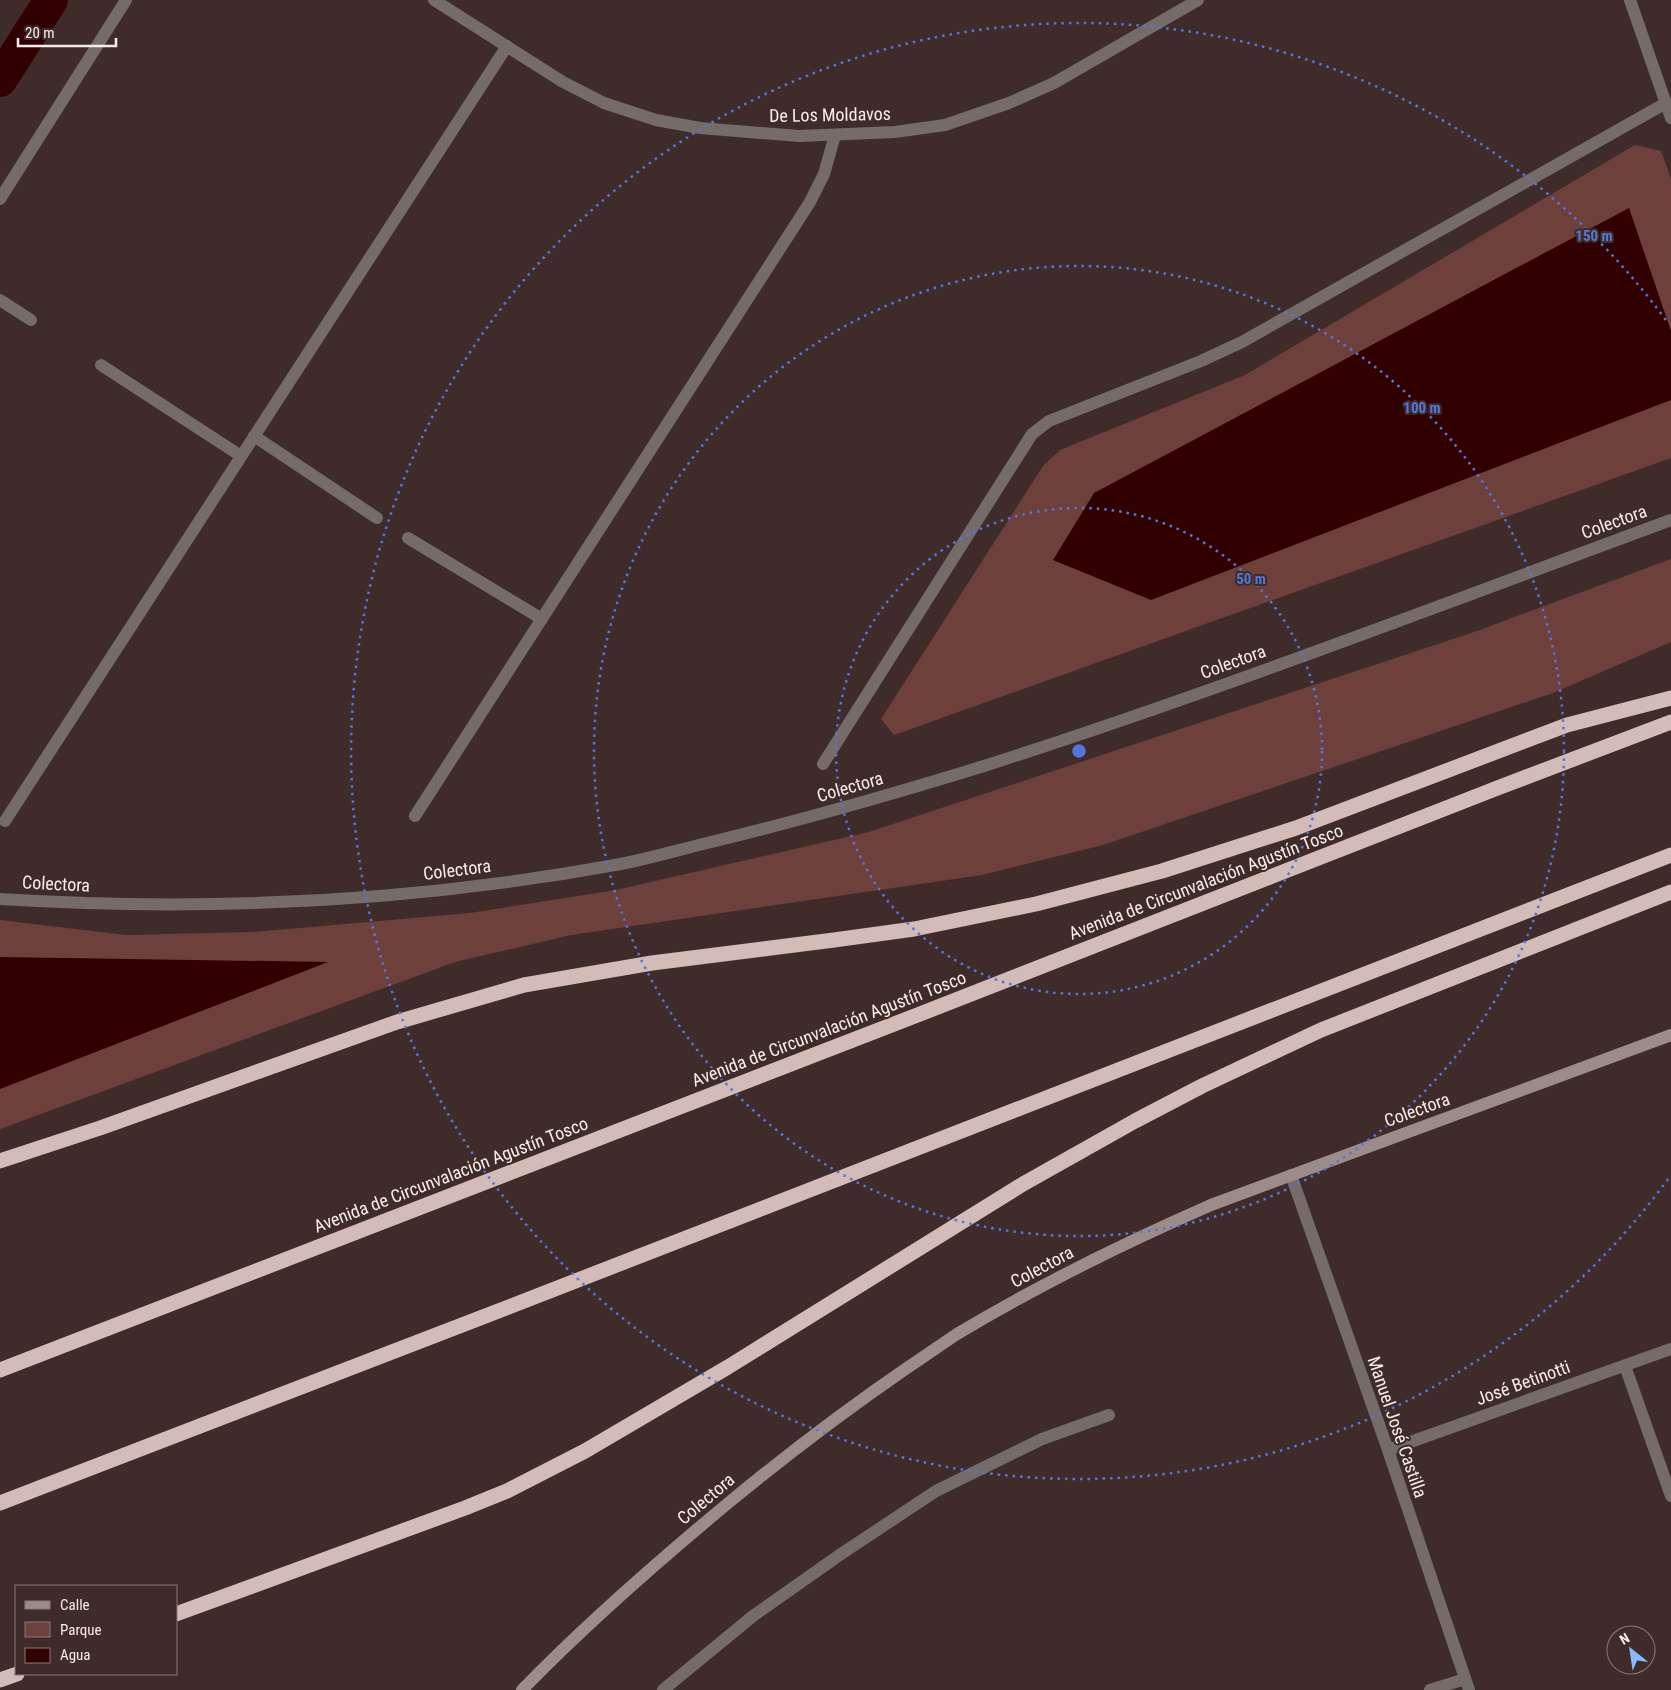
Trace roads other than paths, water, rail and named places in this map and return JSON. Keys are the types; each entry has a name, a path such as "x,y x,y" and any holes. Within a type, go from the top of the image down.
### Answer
{"highway":[{"path":"0,1161 397,1022 524,985 652,962 914,929 1036,904 1154,873 1296,828 1567,725 1671,698"},
{"name":"Avenida de Circunvalación Agustín Tosco","path":"0,1370 1671,722"},
{"path":"0,1503 1671,855"},
{"path":"178,1613 465,1508 515,1487 586,1451 639,1420 1023,1184 1143,1116 1321,1030 1671,892"},
{"path":"0,1680 15,1675"}],"main road":[{"name":"Colectora","path":"522,1690 614,1601 790,1452 956,1335 1044,1284 1138,1237 1211,1205 1671,1035"}],"street":[{"path":"0,199 126,0"},
{"name":"De Los Moldavos","path":"434,0 563,82 604,103 656,120 700,128 799,136 895,132 945,124 1009,103 1054,83 1198,0"},
{"path":"1630,0 1671,118"},
{"path":"5,821 507,46"},
{"path":"823,764 1032,434 1049,421 1201,361 1242,342 1666,103"},
{"path":"415,816 810,202 824,174 836,135"},
{"path":"0,300 31,320"},
{"path":"100,365 241,456"},
{"path":"254,436 377,518"},
{"name":"Colectora","path":"0,899 62,903 159,905 254,904 333,900 439,891 617,865 755,832 920,786 1086,733 1671,520"},
{"path":"408,538 542,619"},
{"name":"Manuel José Castilla","path":"1291,1175 1388,1450 1467,1685"},
{"name":"José Betinotti","path":"1388,1450 1671,1349"},
{"path":"1624,1366 1671,1496"},
{"path":"663,1690 753,1616 841,1554 936,1491 1042,1439 1109,1415"},
{"path":"1430,1690 1467,1685"}],"water":[{"path":"1629,208 1671,331 1671,400 1151,600 1053,560 1094,493"},
{"path":"0,957 328,962 0,1089"}],"waterway":[{"path":"0,80 51,0"}]}
